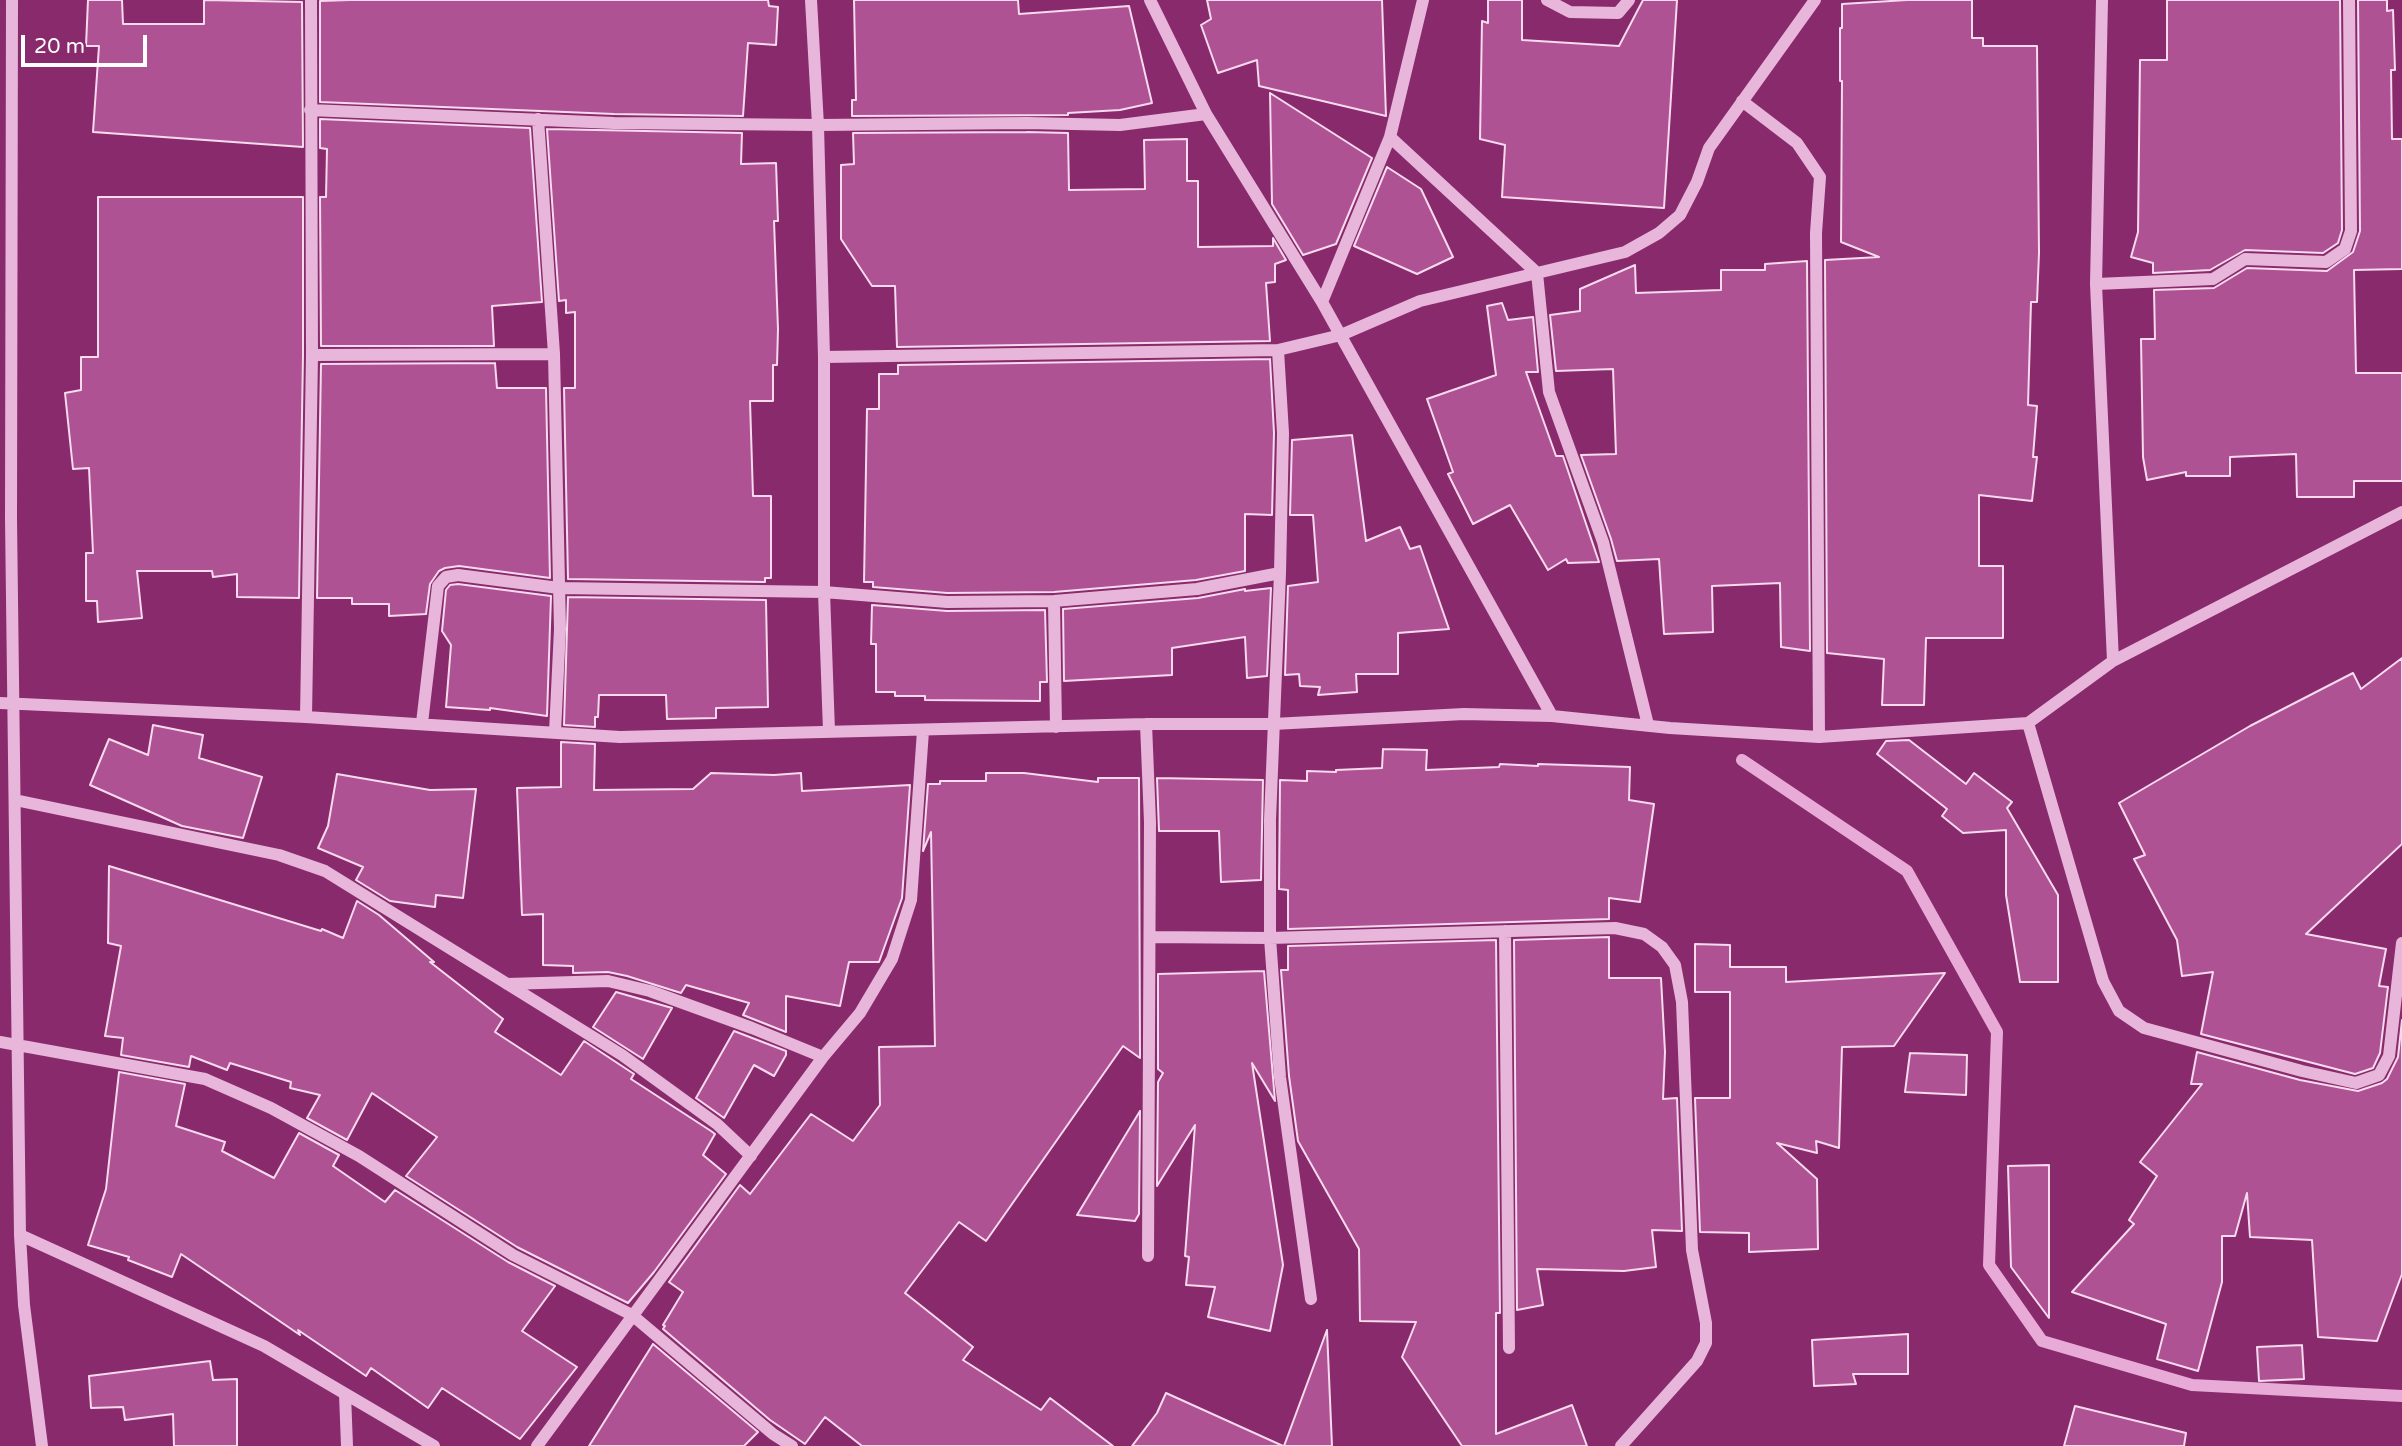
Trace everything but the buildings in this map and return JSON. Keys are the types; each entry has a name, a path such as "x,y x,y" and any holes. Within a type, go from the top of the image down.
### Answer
{"street":[{"path":"12,0 5,381 14,703 20,1235 24,1305 42,1446"},
{"path":"306,716 312,355 311,0"},
{"path":"811,0 818,125 824,357 824,592 830,731"},
{"path":"1150,0 1206,114 1322,302 1552,716"},
{"path":"1322,302 1390,137 1423,0"},
{"path":"1547,0 1570,12 1618,13 1629,0"},
{"path":"824,357 1278,350 1340,335 1420,301 1625,252 1659,233 1680,215 1697,182 1709,148 1815,0"},
{"path":"2102,0 2096,284 2113,661"},
{"path":"2096,284 2213,279 2245,259 2326,262 2345,248 2351,231 2349,0"},
{"path":"1742,101 1797,144 1820,177 1816,233 1819,737"},
{"path":"310,110 614,123 818,125 1120,125 1206,114"},
{"path":"538,118 554,354 560,629 555,732"},
{"path":"1390,137 1537,273 1549,392 1603,542 1648,726"},
{"path":"1278,350 1283,433 1273,724 1270,938 1280,1077 1311,1298"},
{"path":"312,355 554,354"},
{"path":"0,704 306,716 620,737 1146,724 1273,724 1464,714 1552,716 1648,726 1819,737 2028,723 2113,661 2402,512"},
{"path":"422,723 438,586 446,577 458,575 559,588 824,592 947,602 1054,601 1198,589 1280,573"},
{"path":"1054,601 1056,727"},
{"path":"2028,723 2103,981 2119,1011 2144,1028 2356,1083 2379,1075 2389,1056 2402,943"},
{"path":"1146,724 1150,822 1148,1256"},
{"path":"537,1446 823,1057 860,1013 892,959 911,900 923,731"},
{"path":"15,800 279,855 325,871 622,1055 717,1124 751,1156"},
{"path":"1150,937 1270,938 1615,928 1644,934 1662,947 1675,965 1682,1002 1692,1250 1706,1324 1706,1343 1697,1362 1621,1446"},
{"path":"1505,932 1509,1348"},
{"path":"506,984 608,981 663,996 823,1057"},
{"path":"0,1042 205,1079 271,1108 359,1156 513,1255 632,1315 773,1434 792,1446"},
{"path":"20,1235 264,1346 434,1446"},
{"path":"345,1394 347,1446"}],"waterway":[{"path":"1742,760 1907,871 1997,1032 1989,1265 2042,1341 2192,1385 2402,1396"}]}
